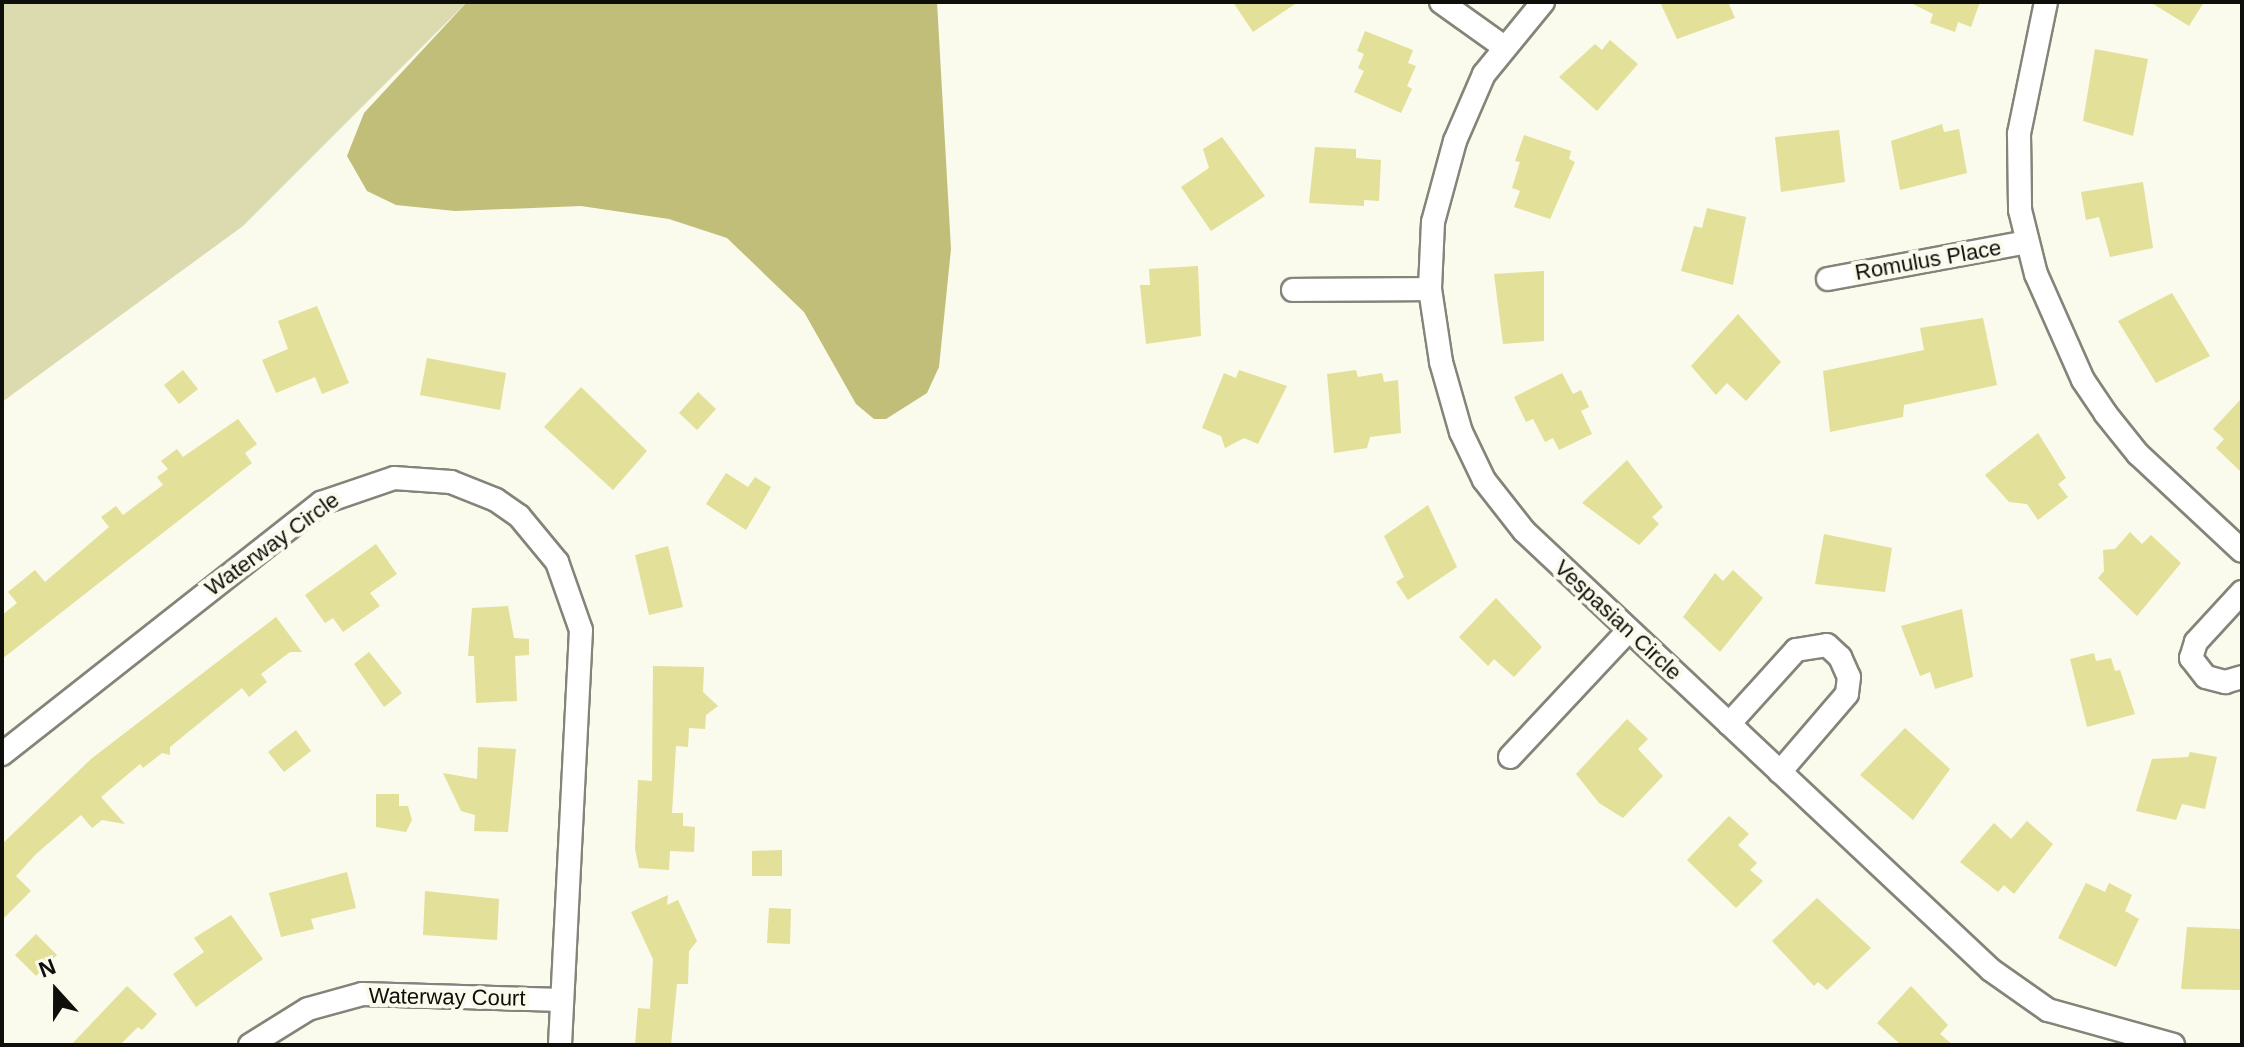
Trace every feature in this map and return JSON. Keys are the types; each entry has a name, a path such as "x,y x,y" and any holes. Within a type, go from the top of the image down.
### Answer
{"street":[{"path":"1441,2 1504,47"},
{"name":"Vespasian Circle","path":"1543,2 1484,74 1455,141 1433,222 1430,289 1441,362 1461,432 1484,480 1524,531 1991,970 2048,1010 2173,1045"},
{"path":"2046,2 2019,134 2020,210 2027,242 2063,339 2105,413 2138,454 2242,551"},
{"name":"Romulus Place","path":"1828,279 2027,242"},
{"path":"1293,290 1430,289"},
{"name":"Waterway Circle","path":"2,754 321,503 394,478 473,489 519,516 542,540 569,584 581,630 560,1045"},
{"path":"2242,592 2196,642 2191,658 2206,677 2225,682 2242,677"},
{"path":"1510,757 1629,630"},
{"path":"1729,724 1796,650 1827,645 1840,657 1849,677 1847,694 1780,772"},
{"name":"Waterway Court","path":"250,1045 308,1009 362,994 562,1000"}],"green space":[{"path":"2,2 467,2 243,226 2,402"}],"shaded area":[{"path":"467,2 937,2 951,249 939,367 927,393 886,419 874,419 856,404 804,312 727,238 669,219 581,206 455,211 396,205 367,191 347,156 364,113"}],"building":[{"path":"1233,2 1298,2 1253,32"},
{"path":"1660,2 1728,2 1735,18 1677,39"},
{"path":"1909,2 1980,2 1971,27 1958,22 1955,32 1930,23 1933,14"},
{"path":"2150,2 2204,2 2189,26"},
{"path":"1365,31 1413,50 1408,63 1416,66 1407,86 1412,89 1401,113 1354,92 1364,71 1358,68 1364,54 1357,51"},
{"path":"1610,40 1638,64 1597,111 1559,77 1595,44 1602,50"},
{"path":"2095,49 2148,59 2133,136 2083,121"},
{"path":"1942,124 1944,132 1959,129 1967,173 1900,190 1891,141"},
{"path":"1839,130 1845,182 1781,192 1775,137"},
{"path":"1524,135 1571,151 1569,159 1575,162 1550,219 1514,207 1520,191 1512,188 1520,162 1515,161"},
{"path":"1222,137 1265,196 1211,231 1181,187 1209,168 1203,149"},
{"path":"1315,147 1356,149 1356,158 1381,160 1379,201 1364,200 1364,206 1309,203"},
{"path":"2143,182 2153,248 2110,257 2099,217 2086,220 2081,192"},
{"path":"1707,208 1746,217 1733,285 1681,271 1694,226 1702,228"},
{"path":"1198,266 1201,336 1146,344 1140,285 1150,285 1149,269"},
{"path":"1544,271 1544,341 1503,344 1494,274"},
{"path":"2172,293 2210,356 2156,383 2118,321"},
{"path":"317,306 349,383 322,394 315,377 276,393 262,360 288,349 278,321"},
{"path":"1738,314 1781,362 1746,401 1727,383 1716,395 1691,366"},
{"path":"1983,318 1997,385 1904,405 1903,417 1830,432 1823,371 1924,350 1920,328"},
{"path":"427,358 506,373 500,410 420,395"},
{"path":"183,370 198,389 179,404 164,385"},
{"path":"1239,370 1287,386 1258,444 1244,438 1225,448 1221,436 1202,428 1224,373 1236,378"},
{"path":"1356,370 1358,377 1382,373 1384,382 1398,380 1401,433 1370,437 1367,448 1334,453 1327,374"},
{"path":"1562,373 1573,394 1581,390 1589,407 1581,411 1592,434 1559,450 1553,438 1545,442 1533,419 1526,422 1514,397"},
{"path":"581,387 647,451 613,490 544,427"},
{"path":"698,392 716,409 697,430 679,413"},
{"path":"2242,398 2242,473 2216,448 2224,439 2213,429"},
{"path":"238,419 257,444 245,453 252,463 2,659 2,615 17,603 8,592 35,570 45,582 109,527 101,517 116,506 123,515 163,485 157,477 168,469 161,461 177,449 183,457"},
{"path":"2038,433 2066,478 2058,484 2068,497 2038,520 2027,504 2009,502 1985,475"},
{"path":"1627,460 1663,507 1652,517 1659,524 1639,545 1582,503"},
{"path":"726,473 748,487 755,477 771,487 746,530 706,504"},
{"path":"1428,505 1457,567 1408,600 1396,582 1404,577 1384,536"},
{"path":"2130,532 2142,544 2151,535 2181,563 2137,616 2098,578 2104,571 2103,550 2115,549"},
{"path":"1824,534 1892,548 1885,592 1815,584"},
{"path":"376,544 397,574 370,593 380,606 343,632 333,618 325,623 305,595"},
{"path":"668,546 683,607 649,615 635,555"},
{"path":"1733,570 1763,598 1720,652 1683,617 1715,573 1723,581"},
{"path":"1496,598 1542,647 1514,677 1494,659 1488,666 1459,637"},
{"path":"508,606 514,638 529,639 529,655 515,656 517,701 476,703 474,656 468,656 472,608"},
{"path":"1962,609 1973,677 1935,689 1930,672 1920,676 1901,626"},
{"path":"276,617 302,652 290,652 261,674 267,682 249,697 242,688 170,747 170,755 162,753 143,768 140,764 101,797 125,824 102,820 92,828 81,815 36,854 16,876 31,891 2,920 2,844 91,759"},
{"path":"369,652 402,693 384,707 354,664"},
{"path":"2094,653 2096,661 2111,658 2115,671 2120,670 2135,714 2087,727 2070,659"},
{"path":"653,666 704,667 703,692 718,706 706,715 705,729 689,728 688,747 676,746 672,813 683,813 683,826 695,827 694,852 670,851 669,870 639,868 635,849 638,780 652,781"},
{"path":"1627,719 1648,739 1638,749 1663,776 1623,818 1599,803 1576,774"},
{"path":"1905,728 1950,769 1913,820 1860,775"},
{"path":"296,730 311,751 284,772 268,752"},
{"path":"478,747 516,749 508,832 474,831 475,815 461,811 443,773 477,779"},
{"path":"2190,752 2217,757 2205,809 2182,804 2176,820 2136,811 2152,759 2188,757"},
{"path":"376,794 399,794 399,806 408,806 412,820 406,832 376,827"},
{"path":"1729,816 1749,834 1738,845 1757,863 1750,870 1763,881 1736,908 1687,860"},
{"path":"2027,821 2053,844 2014,894 2004,885 1998,892 1960,862 1994,823 2011,839"},
{"path":"782,850 782,876 752,876 752,851"},
{"path":"347,872 356,908 311,919 314,929 281,937 269,893"},
{"path":"2086,883 2105,892 2109,883 2132,895 2125,911 2139,919 2116,967 2058,938"},
{"path":"425,891 499,899 497,940 423,935"},
{"path":"668,895 667,905 678,900 697,941 689,951 688,984 677,984 671,1045 635,1045 638,1008 650,1009 653,959 631,912"},
{"path":"1817,898 1871,948 1827,990 1818,982 1814,986 1772,941"},
{"path":"769,908 791,909 790,944 767,943"},
{"path":"231,915 263,959 196,1007 173,974 204,952 194,938"},
{"path":"2187,927 2242,929 2242,990 2181,989"},
{"path":"36,934 57,955 36,976 15,955"},
{"path":"127,986 157,1014 142,1030 138,1027 120,1045 71,1045"},
{"path":"1911,986 1948,1025 1940,1034 1953,1045 1901,1045 1877,1023"}]}
